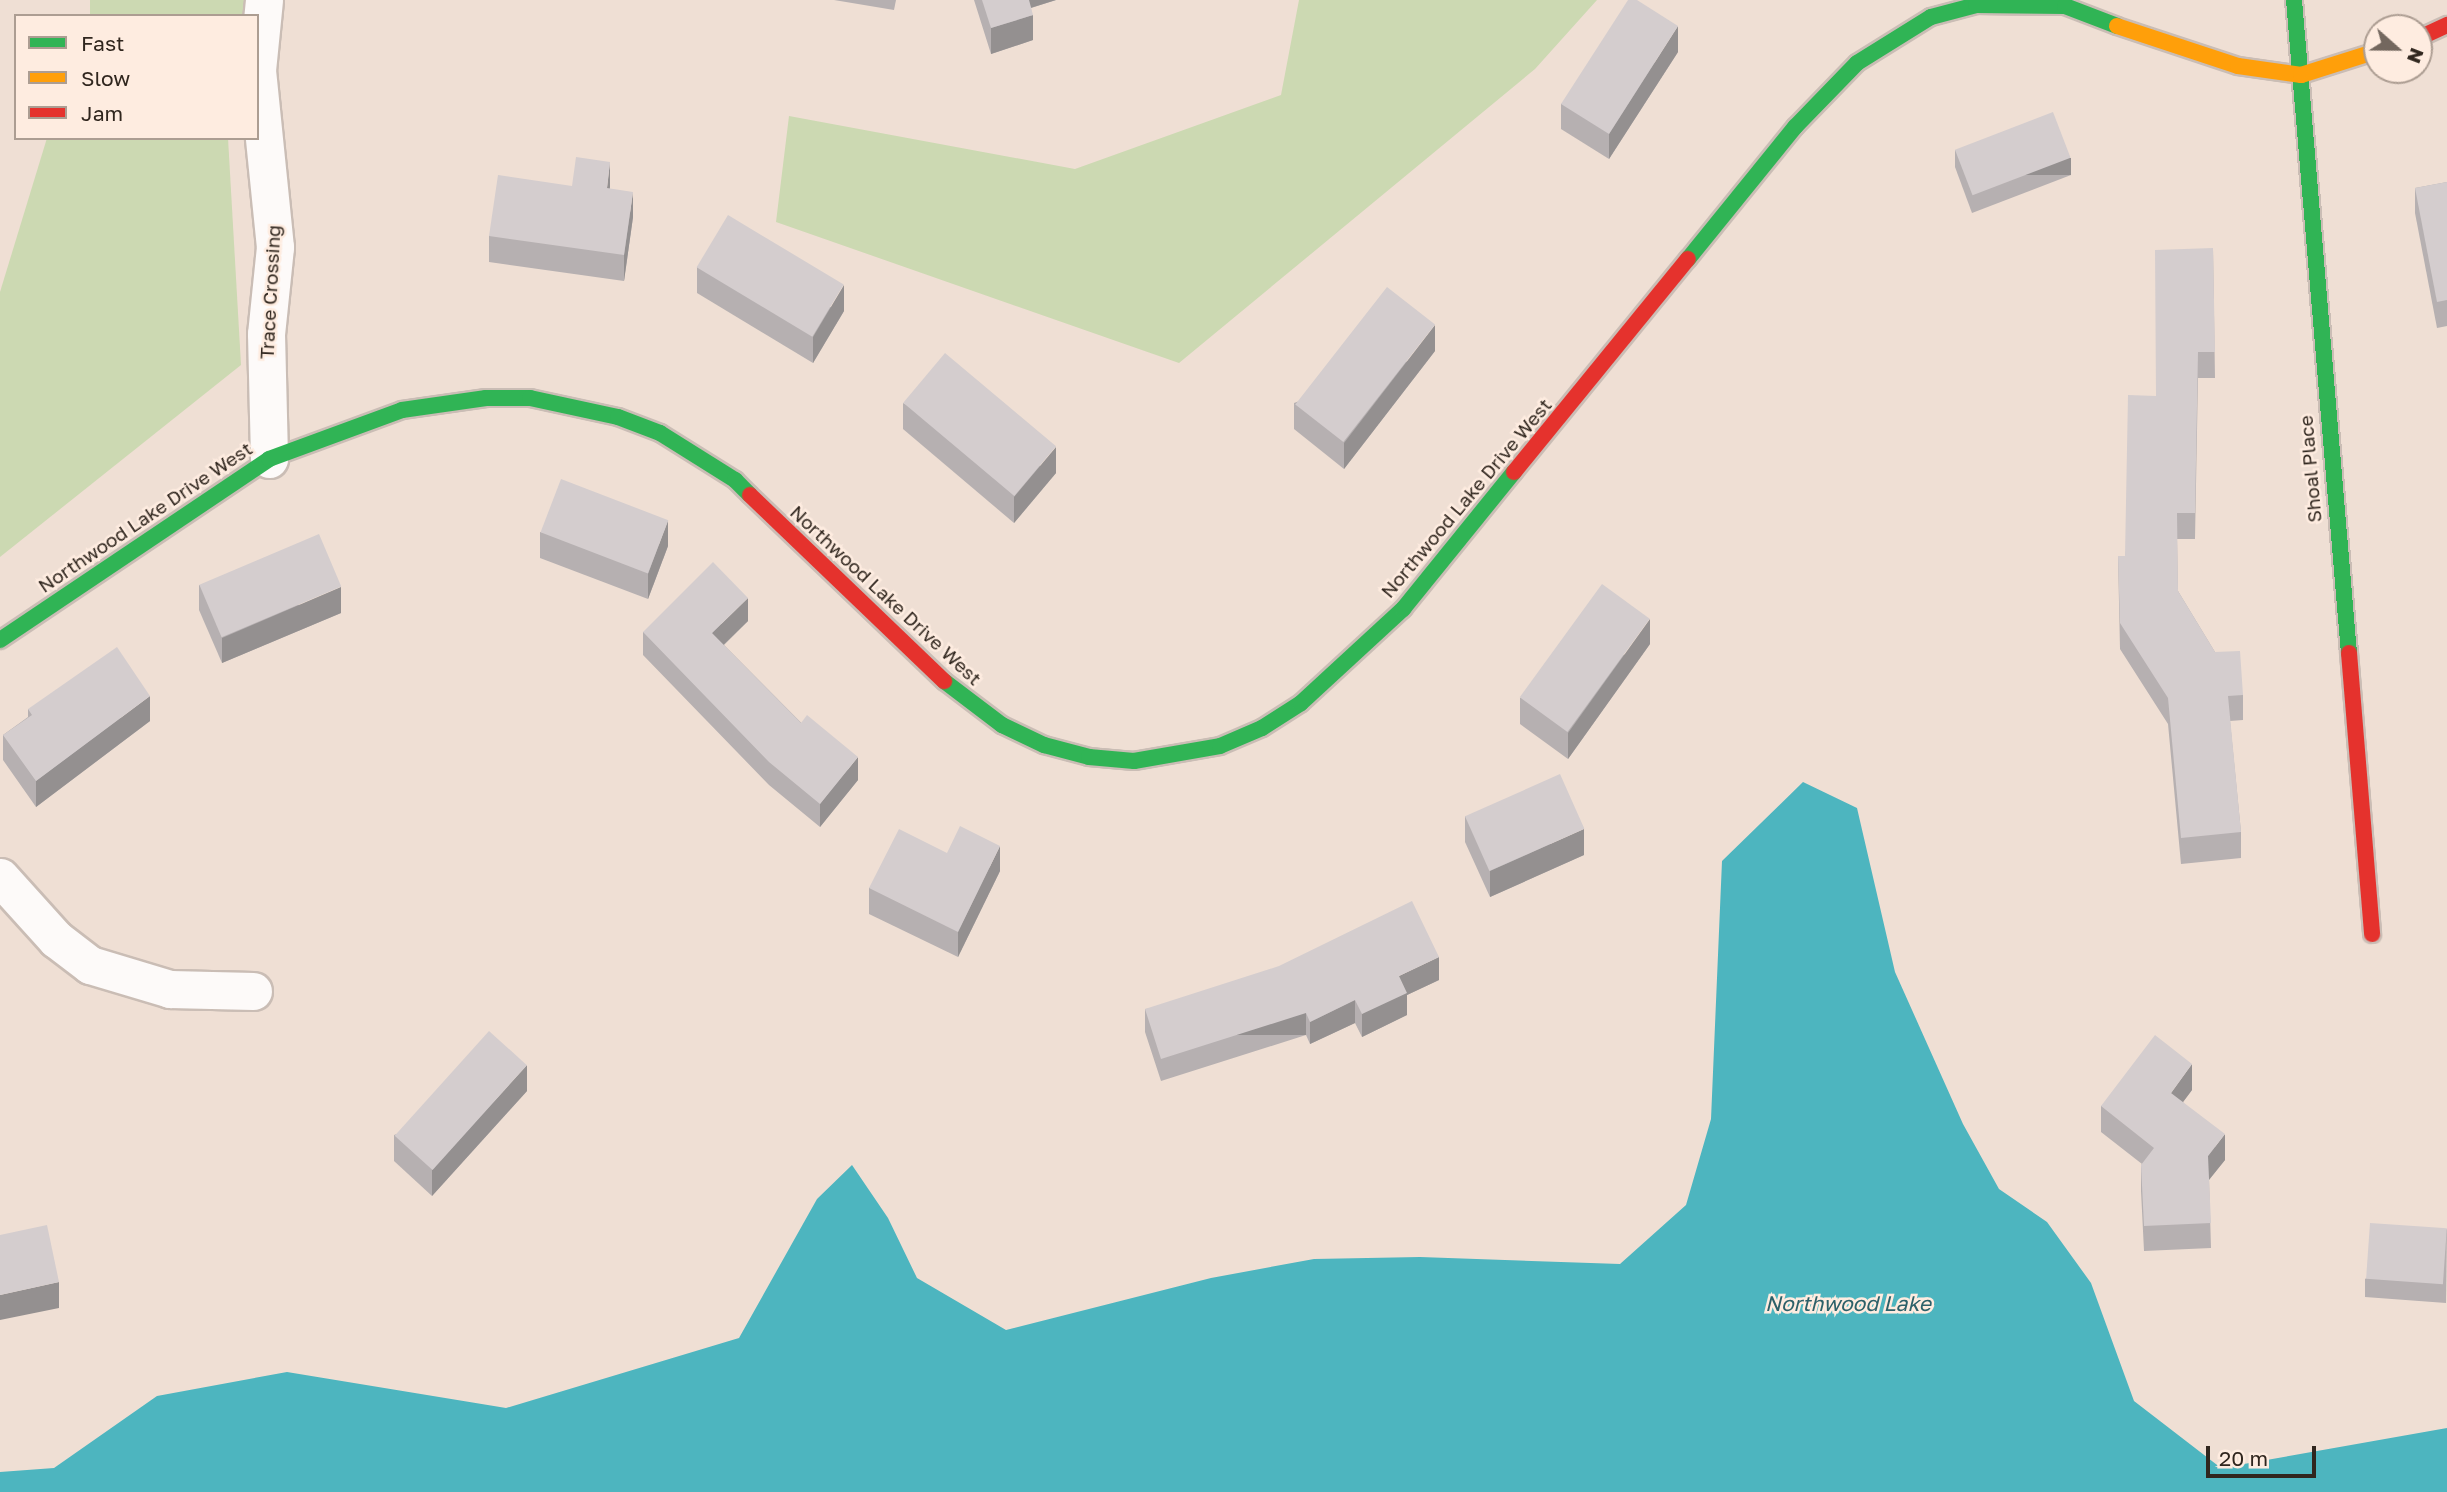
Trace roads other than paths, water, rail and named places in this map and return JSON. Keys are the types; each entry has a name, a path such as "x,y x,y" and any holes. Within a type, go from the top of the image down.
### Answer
{"street":[{"name":"Trace Crossing","path":"259,50 264,0"},
{"name":"Shoal Place","path":"2294,0 2372,934"},
{"name":"Northwood Lake Drive West","path":"0,640 158,533 200,510 269,459 402,410 443,402 530,398 618,417 660,433 735,480 896,638 1002,726 1044,745 1111,759 1134,761 1220,746 1262,728 1301,703 1404,609 1766,160 1868,56 1931,17 1976,5 2065,6 2149,39 2238,66 2301,75 2363,55"},
{"name":"Trace Crossing","path":"259,90 275,247 266,334 269,459"},
{"path":"0,877 57,939 90,965 170,989 253,991"}],"water":[{"name":"Northwood Lake","path":"1803,782 1857,808 1895,972 1963,1124 1999,1189 2047,1222 2091,1283 2134,1401 2221,1468 2447,1428 2447,1492 0,1492 0,1472 54,1468 157,1396 287,1372 506,1408 739,1338 817,1199 852,1165 888,1218 917,1278 1006,1330 1211,1278 1314,1259 1420,1257 1620,1264 1686,1205 1711,1119 1722,861"}]}
